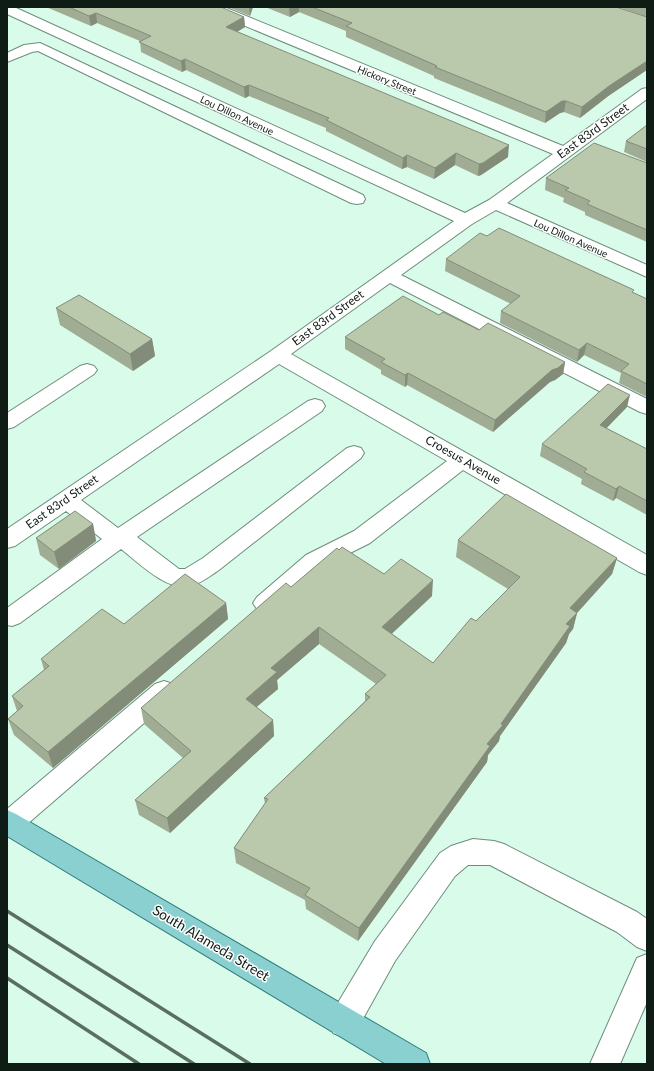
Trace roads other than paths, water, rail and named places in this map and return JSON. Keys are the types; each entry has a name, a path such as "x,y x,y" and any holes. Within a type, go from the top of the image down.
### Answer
{"main road":[{"name":"South Alameda Street","path":"8,823 415,1064"}],"street":[{"name":"Hickory Street","path":"212,7 563,152"},
{"name":"Lou Dillon Avenue","path":"7,9 466,220"},
{"path":"7,58 29,48 40,47 192,118 357,199"},
{"name":"East 83rd Street","path":"7,540 278,355 466,220 495,204 563,152 647,92"},
{"path":"578,141 599,150"},
{"name":"Lou Dillon Avenue","path":"495,204 647,272"},
{"path":"388,275 647,407"},
{"name":"Croesus Avenue","path":"278,355 647,566"},
{"path":"7,422 87,370"},
{"path":"12,617 121,537 315,406"},
{"path":"65,499 115,538 121,537 174,577 188,578 211,564 354,453"},
{"path":"248,618 314,561 362,537 462,460"},
{"path":"8,823 182,675"},
{"path":"344,1022 385,950 445,867 451,860 467,852 480,850 494,853 627,922 645,934 647,938"},
{"path":"605,1064 647,968"}],"railway":[{"path":"7,911 250,1064"},
{"path":"7,945 194,1064"},
{"path":"7,978 139,1064"}]}
